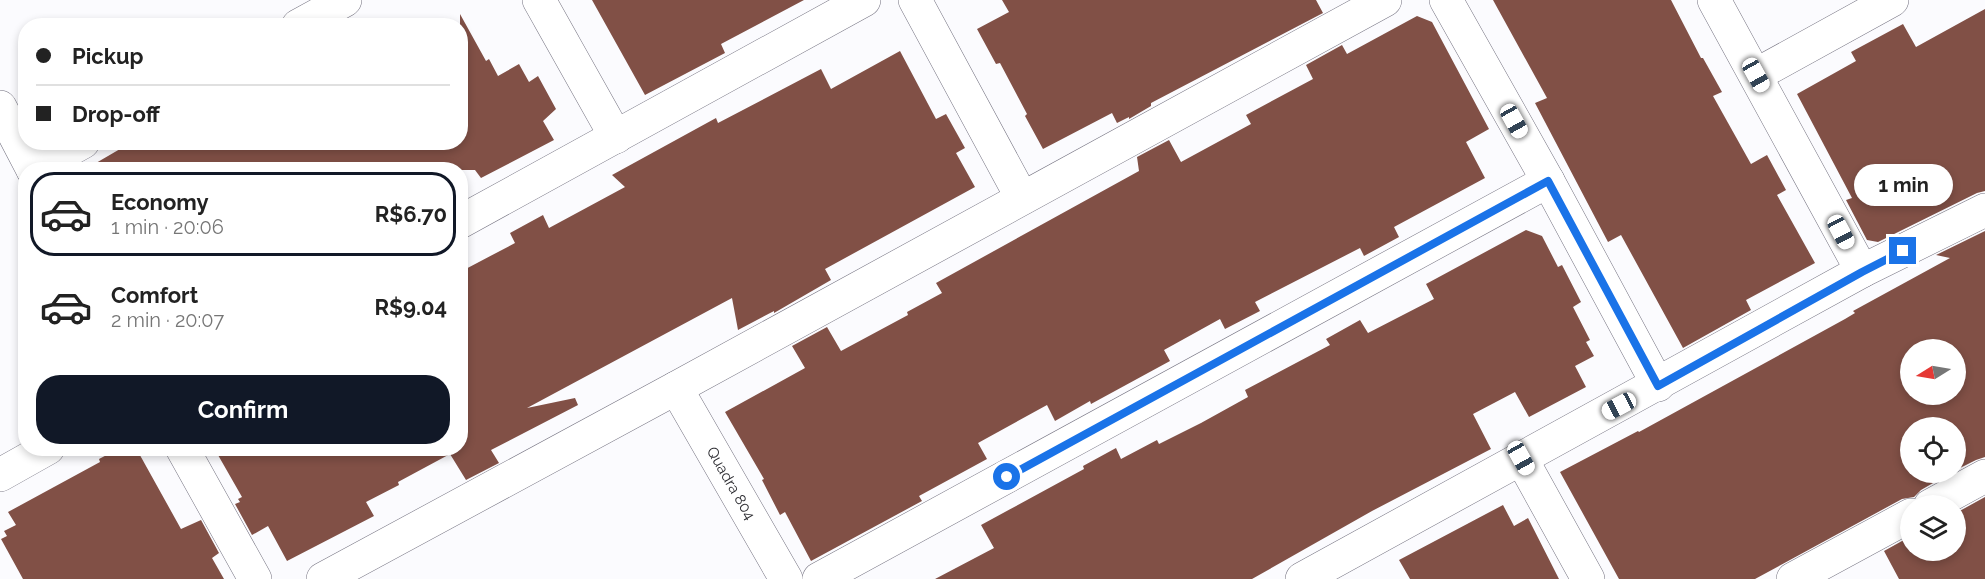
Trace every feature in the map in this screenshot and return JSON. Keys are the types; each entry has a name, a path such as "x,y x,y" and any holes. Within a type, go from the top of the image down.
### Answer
{"street":[{"path":"312,18 345,0"},
{"path":"539,0 616,137"},
{"path":"468,218 864,0"},
{"path":"915,0 1022,198"},
{"path":"323,579 1386,0"},
{"path":"1446,0 1548,181 1658,386"},
{"path":"1714,0 1862,272"},
{"path":"1756,75 1892,0"},
{"path":"0,106 18,141"},
{"path":"47,162 69,150"},
{"path":"819,579 1548,181"},
{"path":"1312,577 1521,458 1658,386 1862,272 1985,210"},
{"name":"Quadra 804","path":"676,388 786,579"},
{"path":"0,475 34,456"},
{"path":"186,456 255,579"},
{"path":"1521,458 1588,579"},
{"path":"1950,495 1985,476"},
{"path":"1792,579 1900,521"}],"building":[{"path":"592,0 804,0 721,44 725,53 645,95"},
{"path":"1002,0 1316,0 1323,13 1151,103 1151,106 1129,119 1129,117 1117,123 1112,113 1043,149 1000,63 996,64 977,29 1009,12"},
{"path":"1493,0 1671,0 1701,58 1722,92 1713,96 1751,164 1767,155 1786,190 1777,195 1815,263 1746,300 1751,310 1683,348 1621,235 1608,242 1535,103 1547,98"},
{"path":"1985,9 1985,191 1878,242 1867,240 1846,200 1852,198 1797,94 1856,61 1851,52 1903,24 1916,47"},
{"path":"1417,16 1432,22 1489,129 1466,142 1485,178 1394,227 1399,237 1364,256 1360,248 1255,302 1260,311 1225,329 1220,319 1164,350 1170,361 1091,404 1090,401 1055,421 1047,405 978,443 987,459 919,496 922,501 811,561 785,512 780,515 762,480 764,479 725,412 805,368 792,346 827,327 841,351 908,315 907,312 942,293 936,283 1139,171 1137,157 1169,140 1181,162 1251,124 1246,115 1313,79 1306,65 1342,45 1347,54"},
{"path":"468,28 486,61 489,59 498,76 519,64 529,82 538,76 556,109 543,121 554,140 481,178 475,170 468,170 468,162 98,162 118,150 468,150"},
{"path":"900,51 936,119 946,114 965,148 956,153 975,187 825,269 831,280 774,313 774,311 738,330 732,298 527,408 575,398 578,405 491,450 499,463 466,480 451,456 468,456 468,268 515,243 510,233 543,215 549,228 625,187 612,175 716,118 718,123 821,69 831,89"},
{"path":"1526,230 1542,236 1558,267 1562,265 1581,302 1573,307 1590,340 1586,342 1594,356 1575,366 1586,387 1529,417 1515,392 1473,414 1491,449 1372,511 1252,579 935,579 994,548 981,525 1084,469 1083,466 1116,448 1121,459 1157,440 1159,444 1201,423 1248,397 1245,390 1330,345 1326,339 1360,320 1368,333 1434,299 1426,284"},
{"path":"1985,231 1985,457 1966,465 1966,417 1900,417 1900,483 1933,483 1916,495 1900,495 1900,500 1755,579 1619,579 1560,472 1639,432 1845,319 1855,313 1853,311 1950,258 1936,255"},
{"path":"105,456 140,456 181,529 201,520 219,553 212,558 224,579 23,579 1,539 7,536 4,531 16,525 8,512 100,462 99,459"},
{"path":"219,456 446,456 366,502 374,516 287,561 268,526 252,535 235,504 240,502 238,499 242,497"},
{"path":"1985,497 1985,579 1899,579 1884,551 1900,542 1900,561 1966,561 1966,507"},
{"path":"1503,505 1514,526 1528,518 1559,579 1410,579 1399,560"}],"route":[{"path":"1007,477 1548,181 1658,386 1903,251"}]}
